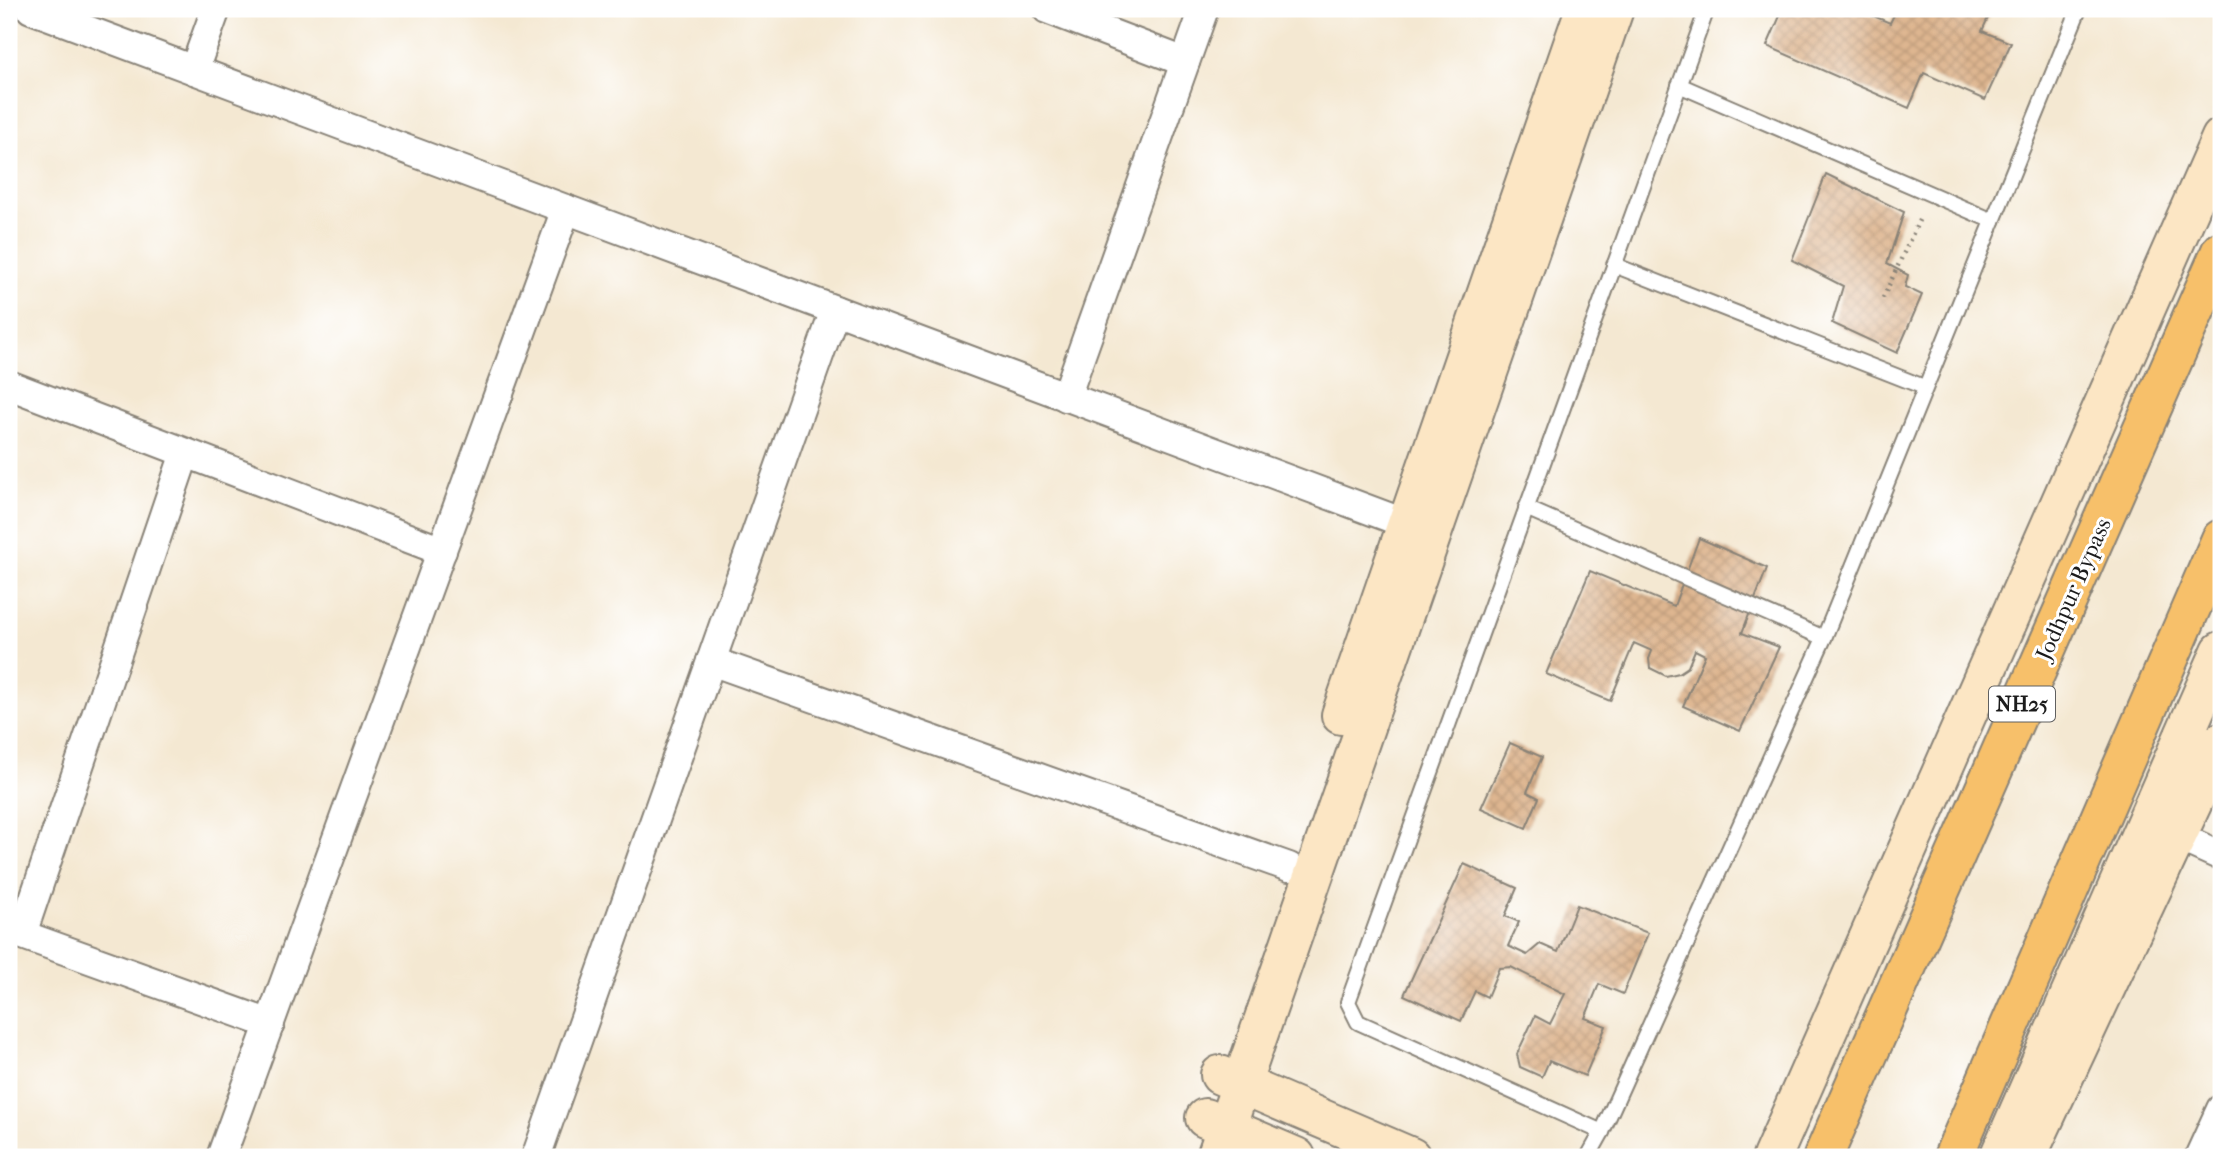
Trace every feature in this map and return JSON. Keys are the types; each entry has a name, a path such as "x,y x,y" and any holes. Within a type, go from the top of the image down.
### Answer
{"highway":[{"name":"Jodhpur Bypass","path":"1824,1157 2221,251"},
{"path":"1952,1157 2221,538"}],"street":[{"path":"31,9 1419,528"},
{"path":"194,70 216,9"},
{"path":"1047,9 1185,62"},
{"path":"1066,397 1204,9"},
{"path":"1230,1079 1419,528 1584,9"},
{"path":"1188,1157 1215,1134 1289,867 1614,9"},
{"path":"1772,1157 2221,138"},
{"path":"221,1157 566,209"},
{"path":"536,1157 835,310"},
{"path":"9,385 442,551"},
{"path":"185,453 15,932 270,1024"},
{"path":"1998,1157 2221,650"},
{"path":"711,661 1289,867"},
{"path":"2026,1157 2221,742"},
{"path":"2177,836 2221,856"},
{"path":"1230,1079 1411,1157"},
{"path":"2199,1157 2221,1109"},
{"path":"1215,1134 1296,1157"}],"lane":[{"path":"1602,1132 1358,1022 1348,1002 1707,9"},
{"path":"1588,1157 1602,1132 1824,638 2079,9"},
{"path":"1679,85 1930,196 1993,220"},
{"path":"1614,265 1924,387"},
{"path":"1526,508 1824,638"}],"path":[{"path":"1883,298 1930,196"}],"building":[{"path":"1783,9 1857,9 1890,23 1897,9 1992,9 1982,31 2011,43 1985,100 1924,73 1909,108 1767,46"},
{"path":"1826,174 1904,212 1887,264 1908,275 1905,287 1922,295 1897,353 1832,323 1843,286 1792,260"},
{"path":"1699,538 1767,568 1742,633 1779,647 1740,731 1683,706 1705,655 1695,650 1688,667 1679,673 1666,676 1650,668 1652,651 1634,643 1610,701 1546,674 1590,571 1674,606"},
{"path":"1510,743 1542,757 1527,792 1539,798 1526,828 1481,808"},
{"path":"1464,864 1517,888 1505,916 1519,922 1508,946 1527,955 1540,944 1558,952 1577,905 1648,933 1623,994 1599,984 1585,1018 1606,1026 1585,1076 1549,1061 1542,1077 1520,1067 1517,1054 1535,1016 1550,1024 1565,994 1511,967 1499,968 1487,997 1475,991 1461,1021 1404,995"}]}
